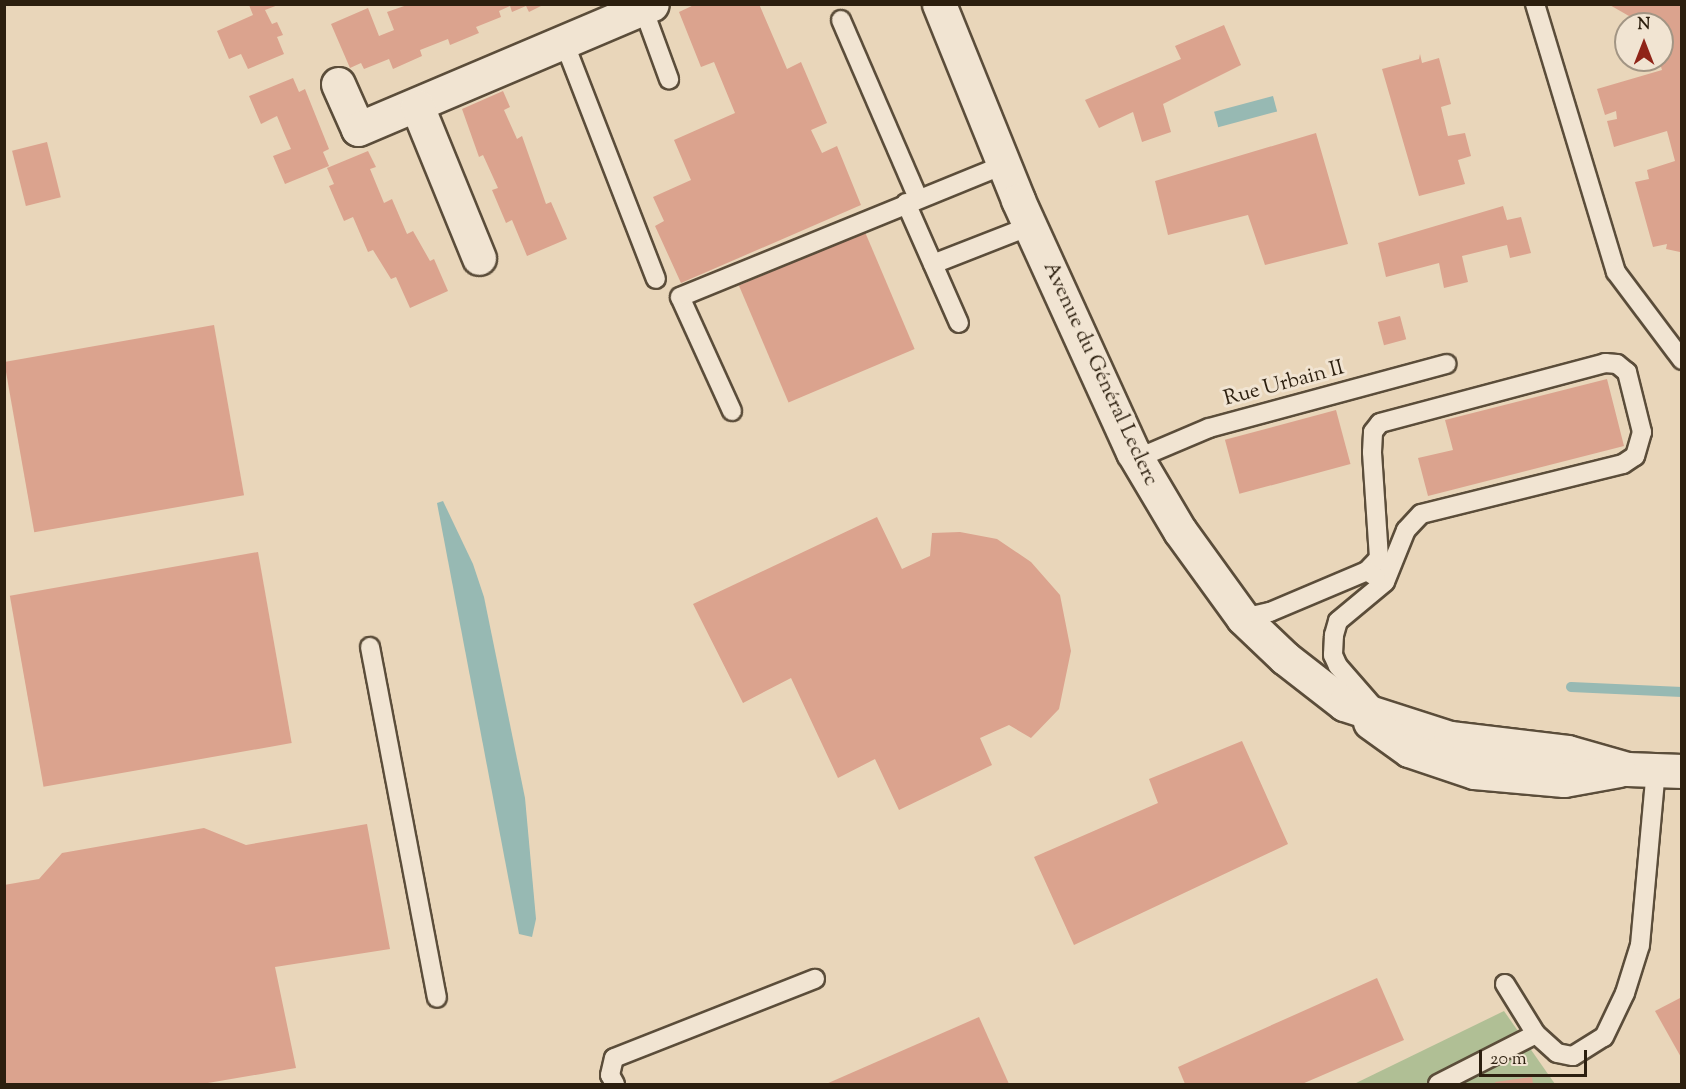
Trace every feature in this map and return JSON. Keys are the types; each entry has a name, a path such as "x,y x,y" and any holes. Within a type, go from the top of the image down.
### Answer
{"street":[{"name":"Avenue du Général Leclerc","path":"939,4 1003,165 1136,459 1180,531 1243,618 1285,658 1344,704 1450,738 1567,752 1655,770"},
{"path":"338,84 358,129 417,106 647,6"},
{"path":"417,106 479,258"},
{"path":"1344,704 1409,750 1474,771 1564,780 1655,770"}],"lane":[{"path":"1535,4 1616,272 1682,360"},
{"path":"647,6 669,79"},
{"path":"841,20 912,200 933,264 959,323"},
{"path":"564,42 656,279"},
{"path":"732,411 680,297 912,200 1003,165"},
{"path":"933,264 1030,226"},
{"path":"1243,618 1270,612 1367,571 1379,558 1372,452 1373,432 1380,423 1605,363 1617,364 1627,372 1642,432 1635,456 1602,472 1421,514 1406,530 1385,582 1338,621 1333,647 1338,666 1354,688 1383,715"},
{"name":"Rue Urbain II","path":"1136,459 1209,428 1447,364"},
{"path":"1367,571 1385,582"},
{"path":"370,647 437,998"},
{"path":"1505,984 1536,1034 1557,1053 1573,1056 1604,1037 1625,993 1640,945 1655,770"},
{"path":"615,1084 610,1075 614,1058 815,980"},
{"path":"1438,1084 1536,1034"}],"green space":[{"path":"1504,1011 1555,1084 1354,1084"}],"water":[{"path":"1273,96 1277,111 1218,127 1214,112"},
{"path":"443,501 473,564 484,597 525,798 536,919 532,937 519,934 437,503"}],"building":[{"path":"545,4 529,12 526,6 512,12 510,6 499,11 501,17 476,27 479,33 450,45 448,39 420,50 422,56 393,69 389,59 364,69 361,63 350,68 331,24 368,8 379,36 394,30 387,12 407,5"},
{"path":"696,4 759,4 787,69 801,62 827,123 811,130 822,153 837,146 861,205 681,283 655,226 664,221 653,197 691,180 674,140 735,113 714,62 701,67 679,12"},
{"path":"1608,4 1682,4 1680,252 1666,249 1667,244 1653,247 1635,182 1649,179 1647,170 1675,161 1667,131 1614,147 1607,121 1617,119 1616,111 1605,115 1597,89 1655,72 1674,72 1674,12 1622,12"},
{"path":"249,5 278,5 265,10 272,24 277,22 283,35 277,37 284,54 248,69 241,54 229,59 217,31 253,15"},
{"path":"1224,25 1241,65 1163,104 1171,132 1142,142 1133,112 1099,128 1085,100 1181,59 1175,46"},
{"path":"1420,54 1422,63 1439,58 1451,104 1441,107 1448,136 1465,133 1471,156 1458,160 1465,184 1419,196 1382,69 1419,59"},
{"path":"293,78 299,92 305,89 329,149 323,152 329,166 285,184 273,156 291,149 277,116 261,124 249,96"},
{"path":"503,91 510,107 504,110 517,139 522,136 546,204 551,202 567,239 527,256 512,220 506,223 492,190 498,188 483,155 479,157 462,109"},
{"path":"1316,133 1348,244 1265,265 1248,215 1168,235 1155,181"},
{"path":"47,142 61,197 26,206 12,151"},
{"path":"368,151 376,167 370,169 384,203 392,199 407,234 413,231 430,261 434,259 448,291 410,308 396,277 391,279 373,250 368,252 353,217 344,221 329,186 334,184 327,168"},
{"path":"1503,206 1507,220 1521,217 1531,253 1510,258 1507,245 1462,256 1468,282 1444,288 1439,263 1386,277 1378,243"},
{"path":"865,232 915,349 789,402 739,286"},
{"path":"1400,316 1406,339 1384,345 1378,322"},
{"path":"214,325 244,495 34,532 4,362"},
{"path":"1607,379 1624,446 1428,496 1418,458 1453,450 1445,420"},
{"path":"1336,410 1350,464 1239,494 1225,440"},
{"path":"877,517 902,569 930,556 932,533 960,532 997,539 1031,562 1060,595 1071,651 1059,709 1031,738 1009,725 980,738 992,765 899,810 875,759 838,778 791,678 743,703 693,604"},
{"path":"258,552 292,743 44,787 10,596"},
{"path":"1242,741 1288,844 1074,945 1034,857 1158,803 1149,779"},
{"path":"367,824 390,949 275,967 296,1068 202,1084 4,1084 4,885 39,879 62,853 204,828 246,845"},
{"path":"1377,978 1404,1040 1302,1084 1185,1084 1178,1067"},
{"path":"1682,997 1682,1059 1655,1011"},
{"path":"979,1017 1009,1084 826,1084"},
{"path":"1532,1077 1533,1084 1496,1084 1495,1082"}],"waterway":[{"path":"1571,687 1682,692"}]}
